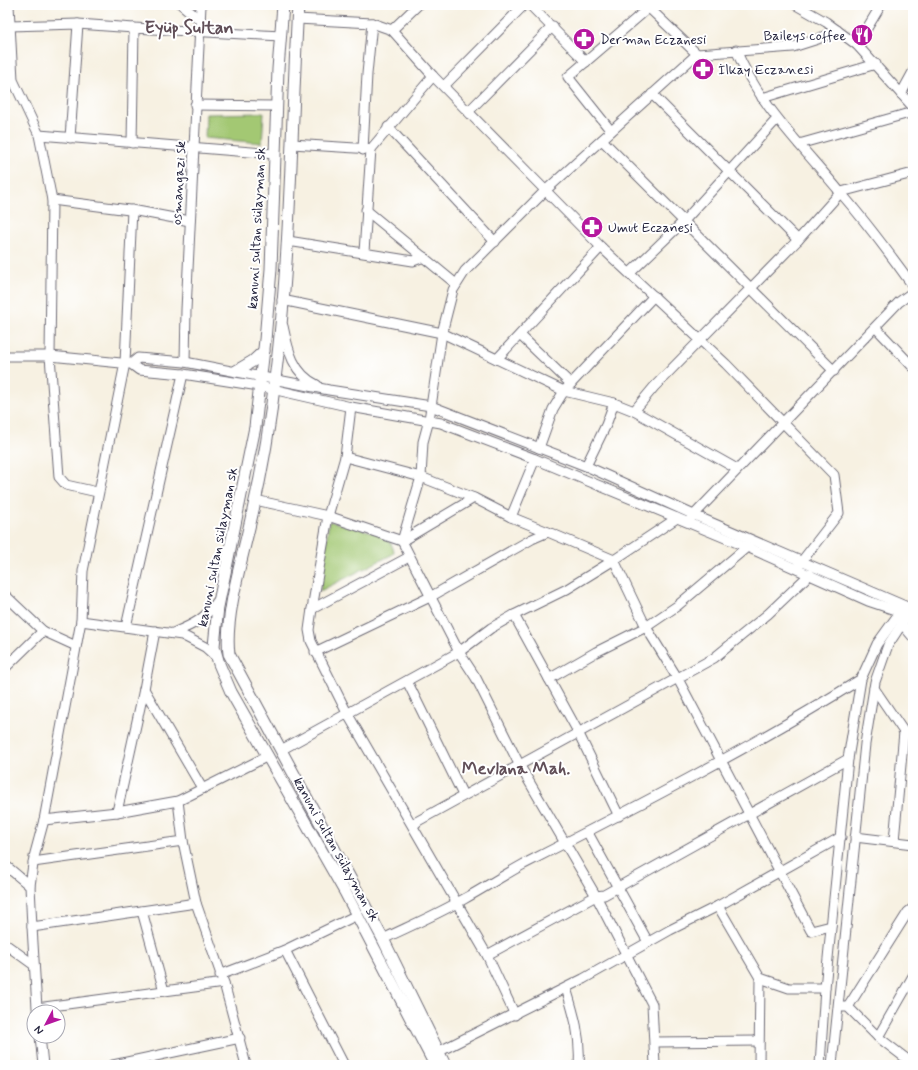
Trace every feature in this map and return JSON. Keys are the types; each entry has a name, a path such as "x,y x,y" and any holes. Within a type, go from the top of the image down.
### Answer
{"main road":[{"name":"kanuni sultan sülayman sk","path":"283,5 277,106 271,269 264,351 259,381 255,427 220,598 214,646 216,657 232,692 357,915 435,1065"},
{"path":"298,5 288,241 275,385 256,500 237,584 227,640 229,654 234,666 383,939 440,1051 445,1065"},
{"path":"236,371 253,361 264,351"}],"street":[{"path":"9,5 13,80 39,135 52,200 50,356 59,477 66,485 97,492"},
{"path":"182,5 200,20"},
{"name":"osmangazi sk","path":"185,362 193,148 201,5"},
{"path":"392,30 418,5"},
{"path":"444,86 524,5"},
{"path":"530,5 586,62"},
{"path":"796,5 837,30 857,45 876,64 913,107"},
{"path":"857,45 881,5"},
{"path":"611,131 568,77 649,6 697,54"},
{"path":"297,19 372,23 392,30 433,76 601,246 701,340 834,475 839,513 798,565"},
{"path":"364,252 366,210 367,74 372,23"},
{"path":"10,26 78,24 199,33 243,33 281,36"},
{"path":"70,138 78,24"},
{"path":"469,111 552,26"},
{"path":"132,143 134,28"},
{"path":"655,1065 652,1004 596,896 520,766 476,678 459,652 402,541 420,477 423,442 429,420 442,333 456,284 465,271 546,190 697,54 793,46 818,39 837,30"},
{"path":"736,50 748,76 762,98 799,144 841,192 913,286"},
{"path":"762,98 876,64"},
{"path":"901,94 913,72"},
{"path":"367,150 433,76"},
{"path":"652,94 798,240"},
{"path":"195,105 277,106"},
{"path":"799,144 913,112"},
{"path":"630,273 684,221 730,173 778,119"},
{"path":"388,127 495,242"},
{"path":"39,135 275,154"},
{"path":"602,140 834,371"},
{"path":"292,144 367,150"},
{"path":"634,411 654,387 798,240 841,192 913,173"},
{"path":"52,200 132,210 190,221"},
{"path":"37,1004 30,886 33,862 44,820 81,621 83,570 97,492 128,363 132,210"},
{"path":"366,210 456,284"},
{"path":"288,241 364,252 413,262 424,257"},
{"path":"498,359 601,246"},
{"path":"688,522 737,469 876,328 899,302 913,292"},
{"path":"539,448 553,408 568,387 654,296"},
{"path":"282,300 442,333 498,359 634,411 737,469"},
{"path":"281,318 288,351 295,366 309,381 329,390"},
{"path":"876,328 913,367"},
{"path":"520,335 568,387"},
{"path":"5,356 50,356 128,363 139,370 259,381 351,407 441,422 535,459 747,547 798,565 810,574 868,602 908,611"},
{"path":"128,363 138,358 185,362 236,371 259,381"},
{"path":"126,626 183,374"},
{"path":"275,385 329,390 431,406 586,466 694,515 798,565 908,611"},
{"path":"586,466 606,425 614,403"},
{"path":"351,407 345,457 328,516 309,630 315,652 347,713 487,955 515,1015"},
{"path":"345,457 420,477 474,498 511,517 614,560 646,627 678,679 811,931 831,926"},
{"path":"511,517 535,459"},
{"path":"256,500 328,516 402,541 474,498"},
{"path":"281,750 459,652 491,628 514,615 567,589 677,518"},
{"path":"315,652 430,596 532,539 548,532"},
{"path":"549,679 596,652 646,627 677,606 747,547"},
{"path":"312,609 410,557"},
{"path":"413,826 463,795 520,766 714,658 768,614 810,574"},
{"path":"5,595 43,631 76,646"},
{"path":"172,633 196,624 206,616 220,598"},
{"path":"832,1065 865,744 874,688 888,646 902,624 908,611"},
{"path":"820,1065 831,926 848,759 861,679 877,644 908,611"},
{"path":"514,615 578,733 619,816"},
{"path":"81,621 126,626 182,635 192,639 216,657"},
{"path":"902,624 913,637"},
{"path":"5,668 43,631"},
{"path":"116,812 144,689 155,631"},
{"path":"383,939 457,902 522,865 588,833 722,761 789,724 861,679"},
{"path":"407,681 463,795"},
{"path":"874,688 908,733 894,841"},
{"path":"144,689 202,788"},
{"path":"44,820 116,812 178,802 202,788 268,756"},
{"path":"487,955 596,896 604,895 848,759"},
{"path":"178,802 183,841 196,903 222,979 240,1038 246,1065"},
{"path":"588,833 648,942"},
{"path":"855,836 913,844"},
{"path":"440,1051 515,1015 566,988 648,942 718,906 841,837"},
{"path":"33,862 183,841"},
{"path":"5,864 30,886"},
{"path":"32,927 196,903"},
{"path":"718,906 760,978 758,1040 759,1065"},
{"path":"848,1007 908,912 913,908"},
{"path":"142,911 164,991"},
{"path":"66,1006 164,991 222,979 357,915"},
{"path":"5,944 34,965"},
{"path":"285,950 344,1065"},
{"path":"878,1037 913,976"},
{"path":"760,978 789,988 826,988"},
{"path":"566,988 577,1022 580,1050 579,1065"},
{"path":"838,1008 848,1007"},
{"path":"848,1007 878,1037 908,1062 913,1052"},
{"path":"113,1065 240,1038"},
{"path":"655,1042 758,1040"},
{"path":"41,1044 43,1065"}],"green space":[{"path":"264,113 262,143 205,138 206,114"},
{"path":"329,521 388,536 394,551 393,554 320,591"}],"place":[{"name":"Baileys coffee","path":"862,35"},
{"name":"Derman Eczanesi","path":"584,39"},
{"name":"İlkay Eczanesi","path":"703,69"},
{"name":"Umut Eczanesi","path":"592,227"}],"district":[{"name":"Eyüp Sultan","path":"189,27"},
{"name":"Mevlana Mah.","path":"516,768"}]}
